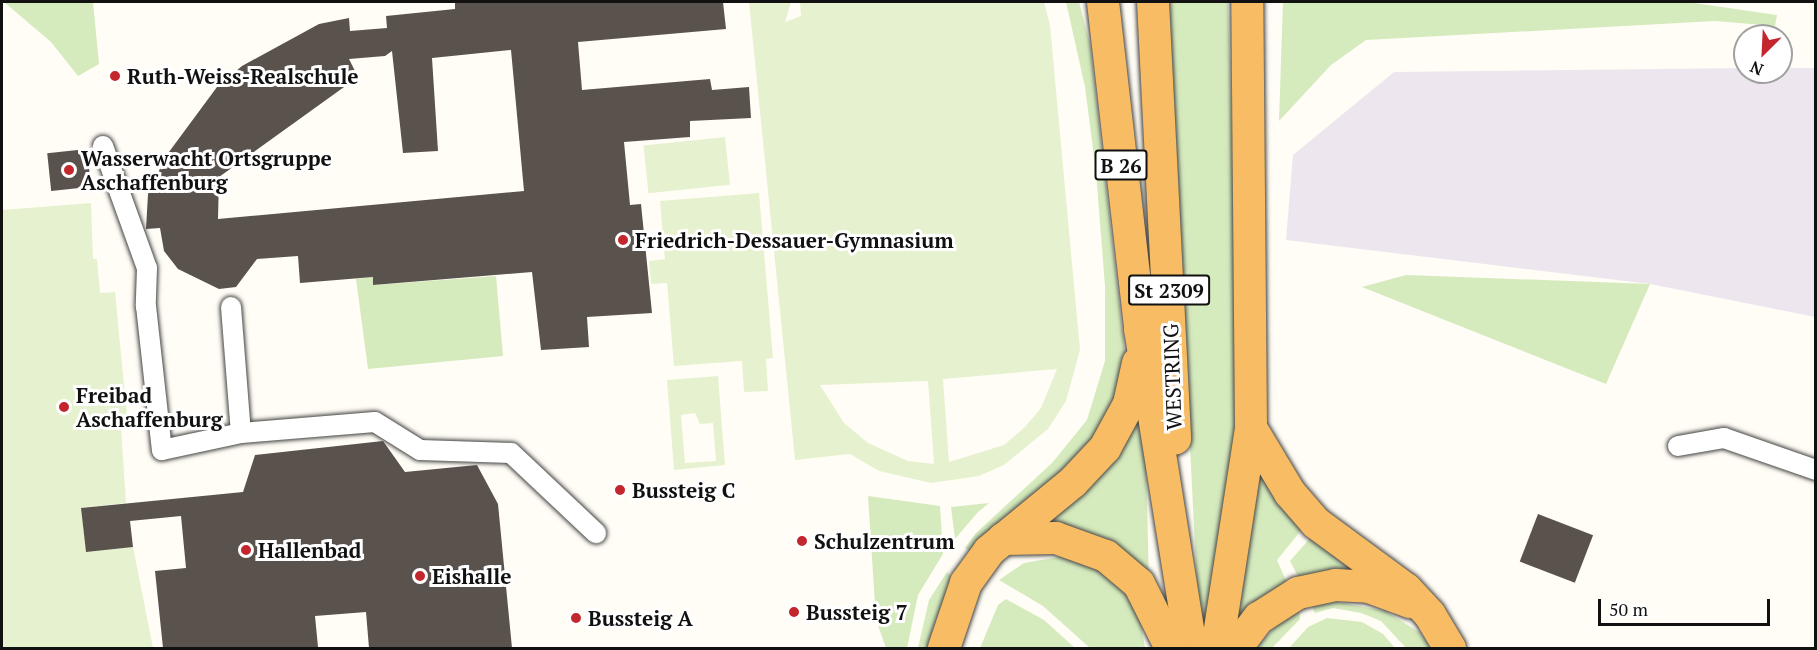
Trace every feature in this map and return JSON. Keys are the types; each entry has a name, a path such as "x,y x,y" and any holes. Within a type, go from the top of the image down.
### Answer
{"highway":[{"name":"B 26","path":"1103,2 1140,329 1180,573"},
{"path":"1217,648 1221,605 1251,428 1247,2"},
{"name":"WESTRING","path":"1154,4 1180,573 1179,648"},
{"path":"944,648 966,583 1003,539 1073,482 1105,448 1129,404 1138,370 1140,329"},
{"path":"1251,428 1290,494 1316,523 1388,574 1430,615 1450,648"},
{"path":"1003,539 1056,538 1106,556 1139,584 1171,648"},
{"name":"WESTRING","path":"1180,573 1191,648"},
{"path":"1236,648 1259,618 1280,603 1298,593 1336,585 1391,594 1430,615"}],"street":[{"path":"103,146 147,268 147,306 162,450 241,433 375,422 420,450 511,453 596,533"},
{"path":"231,307 241,433"},
{"path":"1678,447 1724,438 1815,470"}],"shaded area":[{"path":"1733,68 1733,84 1793,84 1793,68 1815,68 1815,317 1650,284 1286,240 1293,155 1394,72"}],"green space":[{"path":"4,2 93,2 99,64 78,76 51,42"},
{"path":"749,2 791,2 785,22 801,16 800,2 1044,2 1050,25 1080,350 1066,401 1048,429 1004,465 979,476 931,483 879,471 850,454 795,460","holes":["1057,369 1041,408 1025,427 1004,445 949,462 943,379","928,381 934,464 908,461 868,443 844,423 820,385"]},
{"path":"1066,2 1079,2 1090,44 1126,364 1115,424 971,553 965,548 976,533 1052,463 1087,420 1105,361 1105,286 1096,172 1085,87"},
{"path":"1168,2 1228,2 1240,425 1206,630 1199,629"},
{"path":"1283,2 1687,2 1777,15 1775,24 1715,21 1366,40 1331,65 1279,121"},
{"path":"725,137 730,185 648,193 643,146"},
{"path":"759,193 773,358 766,359 768,391 744,392 742,361 674,366 667,283 651,284 649,261 665,259 660,201"},
{"name":"Freibad Aschaffenburg","path":"91,203 93,259 97,259 100,293 115,292 128,426 121,427 126,503 81,508 86,551 133,547 153,648 2,648 2,210"},
{"path":"1406,275 1650,284 1606,384 1362,287"},
{"path":"496,276 503,356 368,369 356,279 373,277 374,285"},
{"path":"718,376 725,465 674,470 667,380","holes":["695,413 700,424 713,423 716,461 685,463 681,415"]},
{"path":"1138,418 1145,421 1149,583 1036,529 1085,492 1113,463"},
{"path":"1263,470 1303,528 1277,560 1291,592 1233,625 1259,474"},
{"path":"868,496 940,506 943,554 918,595 907,648 886,648 876,620"},
{"path":"989,503 978,512 955,539 951,507"},
{"path":"1311,537 1372,571 1304,588 1290,561"},
{"path":"1059,557 1093,565 1128,593 1140,617 1145,648 1090,648 1043,606 999,580 1024,563"},
{"path":"947,572 954,579 931,648 918,648 929,600"},
{"path":"1006,599 1044,620 1075,648 980,648 998,605"},
{"path":"1332,601 1385,611 1419,632 1431,648 1406,648 1381,621 1361,613 1333,608 1315,613 1312,606"},
{"path":"1299,611 1300,619 1272,648 1256,648 1278,624"},
{"path":"1327,618 1362,622 1383,634 1395,648 1289,648 1308,627"}],"building":[{"path":"455,2 723,2 726,29 578,42 582,90 710,79 712,90 749,87 751,118 690,121 690,137 624,142 630,205 641,204 652,313 587,317 589,347 541,350 532,272 373,285 373,277 300,283 298,256 257,259 236,287 219,289 178,269 164,251 160,228 146,229 148,194 166,156 217,87 242,66 319,24 349,18 350,31 387,28 386,16 455,9","holes":["511,50 524,191 218,219 219,177 358,77 349,59 385,56 392,51 403,153 438,151 432,58"]},
{"name":"Wasserwacht Ortsgruppe Aschaffenburg","path":"87,149 91,187 51,191 47,153"},
{"path":"383,441 405,472 477,465 498,504 512,648 369,648 366,612 315,616 318,647 163,648 155,571 186,568 181,516 130,521 133,547 86,552 81,508 243,492 255,455"},
{"path":"1538,514 1593,535 1575,583 1520,562"}],"place":[{"name":"Ruth-Weiss-Realschule","path":"115,76"},
{"name":"Wasserwacht Ortsgruppe Aschaffenburg","path":"69,170"},
{"name":"Friedrich-Dessauer-Gymnasium","path":"623,240"},
{"name":"Freibad Aschaffenburg","path":"64,407"},
{"name":"Bussteig C","path":"620,490"},
{"name":"Schulzentrum","path":"802,541"},
{"name":"Hallenbad","path":"246,550"},
{"name":"Eishalle","path":"420,576"},
{"name":"Bussteig 7","path":"794,612"},
{"name":"Bussteig A","path":"576,618"}]}
